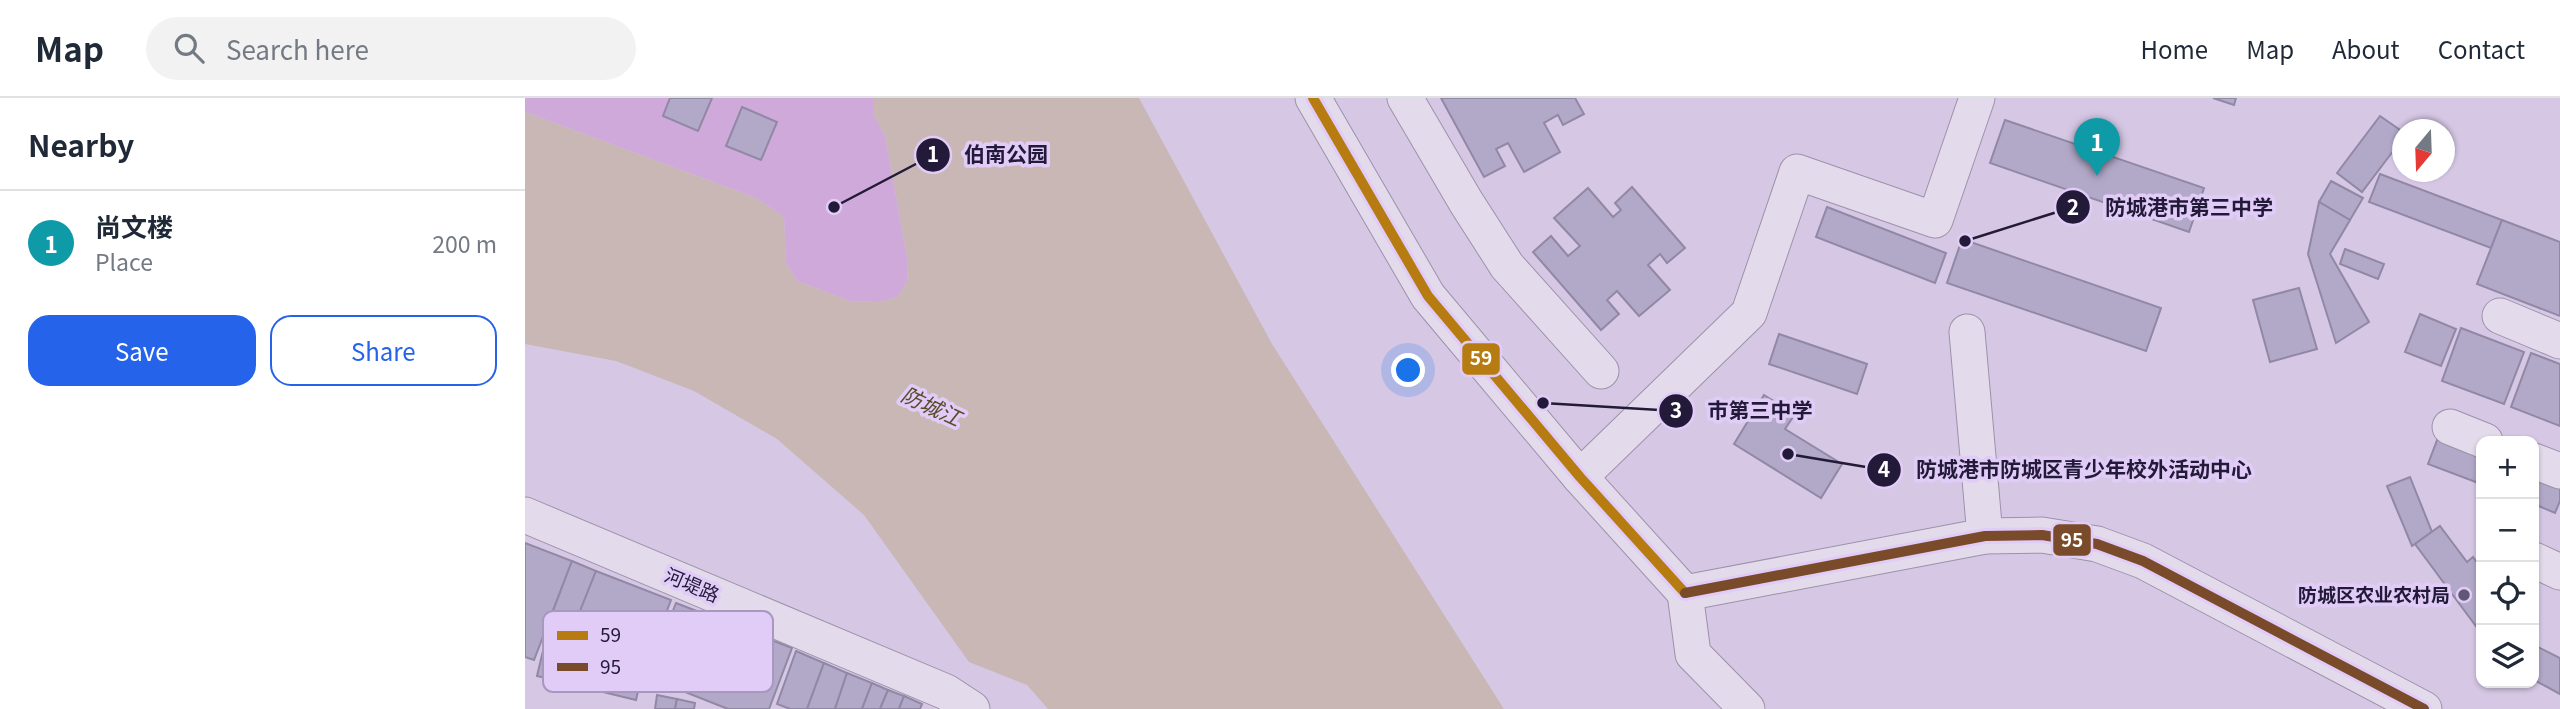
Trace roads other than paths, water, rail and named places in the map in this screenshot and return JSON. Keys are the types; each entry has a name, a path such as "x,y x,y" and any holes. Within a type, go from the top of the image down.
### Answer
{"street":[{"path":"1313,98 1428,296 1580,477 1685,593 1693,654 1748,709"},
{"path":"1405,98 1507,266 1601,372"},
{"path":"1580,477 1749,313 1797,172 1935,219 1976,98"},
{"path":"2500,316 2560,341"},
{"path":"1967,332 1985,536"},
{"path":"2450,428 2476,438"},
{"path":"2539,462 2560,471"},
{"name":"河堤路","path":"525,515 753,611"},
{"path":"1685,593 1985,536 2042,535 2097,544 2143,561 2424,709"},
{"path":"2536,562 2560,572"},
{"name":"河堤路","path":"773,619 946,692 972,709"}],"water":[{"name":"防城江","path":"873,98 1139,98 1272,344 1504,709 1048,709 1027,685 969,662 864,515 777,439 694,391 616,361 525,344 525,112 756,198 784,217 786,263 797,281 850,301 879,302 897,297 907,282 908,262 885,136 873,113"}],"place":[{"name":"尚文楼","path":"2097,176"},
{"name":"伯南公园","path":"834,207"},
{"name":"防城港市第三中学","path":"1965,241"},
{"name":"巿第三中学","path":"1543,403"},
{"name":"防城港市防城区青少年校外活动中心","path":"1788,454"},
{"name":"防城区农业农村局","path":"2464,595"}]}
